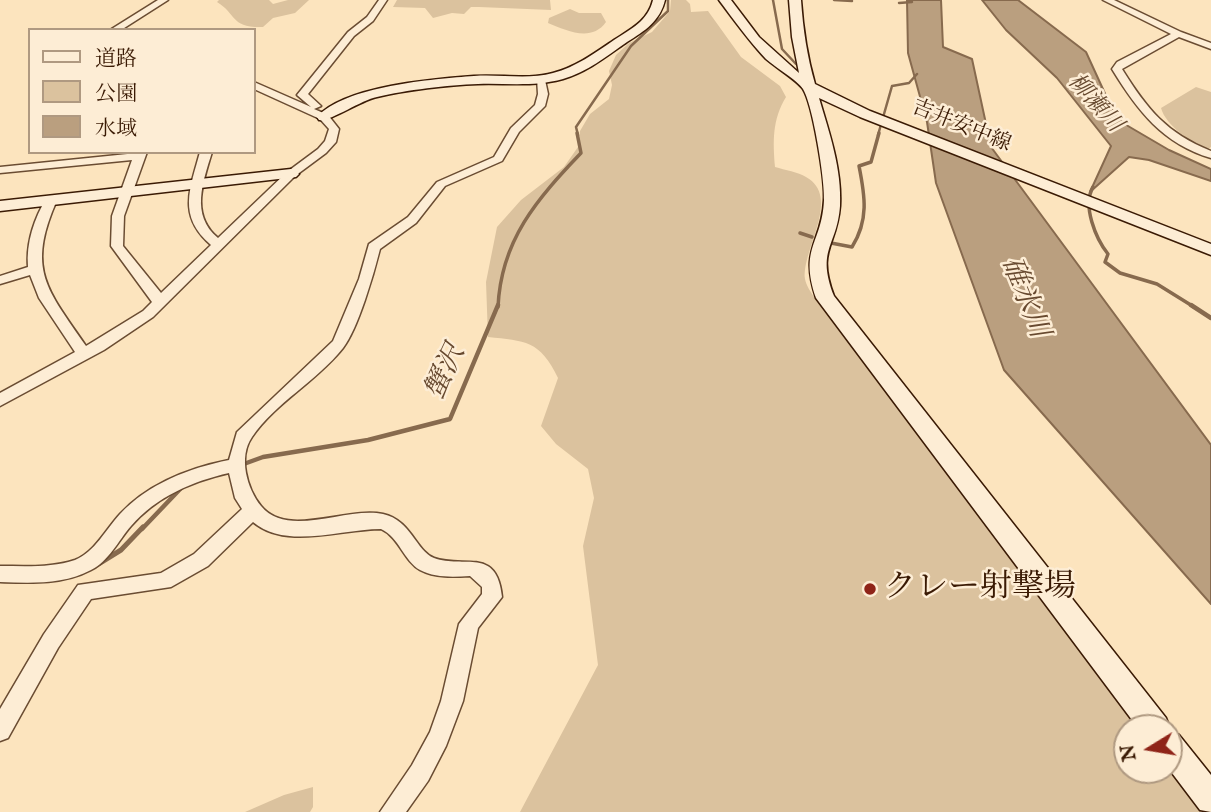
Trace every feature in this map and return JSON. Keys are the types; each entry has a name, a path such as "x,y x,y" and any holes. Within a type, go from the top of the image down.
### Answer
{"street":[{"path":"117,28 164,0"},
{"path":"0,400 127,329 160,302 291,174 330,142 334,129 327,115 302,95 351,34 370,19 383,0"},
{"path":"327,115 348,102 375,93 474,80 540,80 583,66 645,25 656,12 659,0"},
{"name":"吉井安中線","path":"725,0 769,57 811,89 858,111 1211,250"},
{"path":"795,0 802,59 828,163 832,191 831,212 817,251 816,262 817,276 825,298 1145,714"},
{"path":"1107,0 1178,34 1211,46"},
{"path":"1178,34 1120,64 1117,69 1143,112 1154,123 1189,146 1211,155"},
{"path":"392,812 420,773 438,738 452,701 469,624 492,597 491,585 484,575 473,568 444,569 424,563 393,526 382,521 359,521 298,529 261,519 244,498 236,465 243,436 339,343 366,279 374,247 412,220 441,184 498,159 515,130 540,106 543,94 540,80"},
{"path":"256,86 327,115"},
{"path":"0,170 141,154 118,216 117,246 160,302"},
{"path":"206,154 194,206 196,222 204,235 218,244"},
{"path":"0,206 291,174"},
{"path":"51,200 34,239 34,270 40,286 84,354"},
{"path":"0,280 34,270"},
{"path":"0,575 41,574 75,568 105,550 131,514 160,492 183,480 236,465"},
{"path":"0,730 51,641 85,591 164,581 201,560 253,510"},
{"path":"1183,763 1211,799"}],"green space":[{"path":"269,0 273,4 288,0 309,0 295,13 273,18 263,27 252,27 239,23 217,2"},
{"path":"397,0 550,0 551,10 471,7 464,14 452,13 433,18 425,8 393,7"},
{"path":"671,0 686,0 690,4 691,12 708,11 741,57 780,86 786,97 774,131 775,167 806,177 816,186 821,197 818,224 806,267 806,284 1132,714 1113,714 1113,784 1183,784 1183,782 1206,812 520,812 598,665 583,546 594,498 588,469 556,444 541,426 558,378 551,365 538,349 530,345 488,337 486,282 497,227 521,200 564,167 578,147 580,131 590,114 609,99 612,85 609,71 616,55 629,43 652,32 670,11"},
{"path":"570,9 579,13 601,13 606,22 593,32 586,33 570,31 548,23 549,18"},
{"path":"1196,87 1211,92 1211,147 1207,150 1174,127 1161,108"},
{"path":"313,787 313,807 310,812 245,812 284,795"}],"water":[{"name":"碓氷川","path":"907,0 941,0 943,47 972,59 991,147 1211,445 1211,604 1004,370 936,183 927,122 908,53"},
{"name":"柳瀬川","path":"982,0 1018,0 1086,52 1113,111 1128,126 1169,150 1211,169 1211,181 1149,160 1129,157 1090,192 1111,146 1057,78 1006,30"}],"waterway":[{"name":"蟹沢","path":"578,135 576,127 631,46 668,11 668,0"},
{"path":"773,0 782,49 796,64"},
{"name":"蟹沢","path":"834,0 852,1"},
{"name":"蟹沢","path":"899,3 912,2"},
{"path":"878,135 892,86 909,83 917,74"},
{"name":"蟹沢","path":"498,307 506,261 514,241 536,204 581,153 577,133"},
{"path":"831,243 852,247 857,237 864,208 859,166 871,162 879,133"},
{"path":"1093,187 1089,203 1090,213 1095,231 1108,254 1105,262 1120,273 1157,284 1194,307"},
{"path":"800,233 812,237"},
{"name":"蟹沢","path":"241,465 263,457 368,440 450,419 498,305"},
{"path":"1191,305 1211,318"},
{"name":"蟹沢","path":"142,529 183,486"},
{"name":"蟹沢","path":"100,563 121,550 143,527"}],"place":[{"name":"クレー射撃場","path":"870,589"}]}
